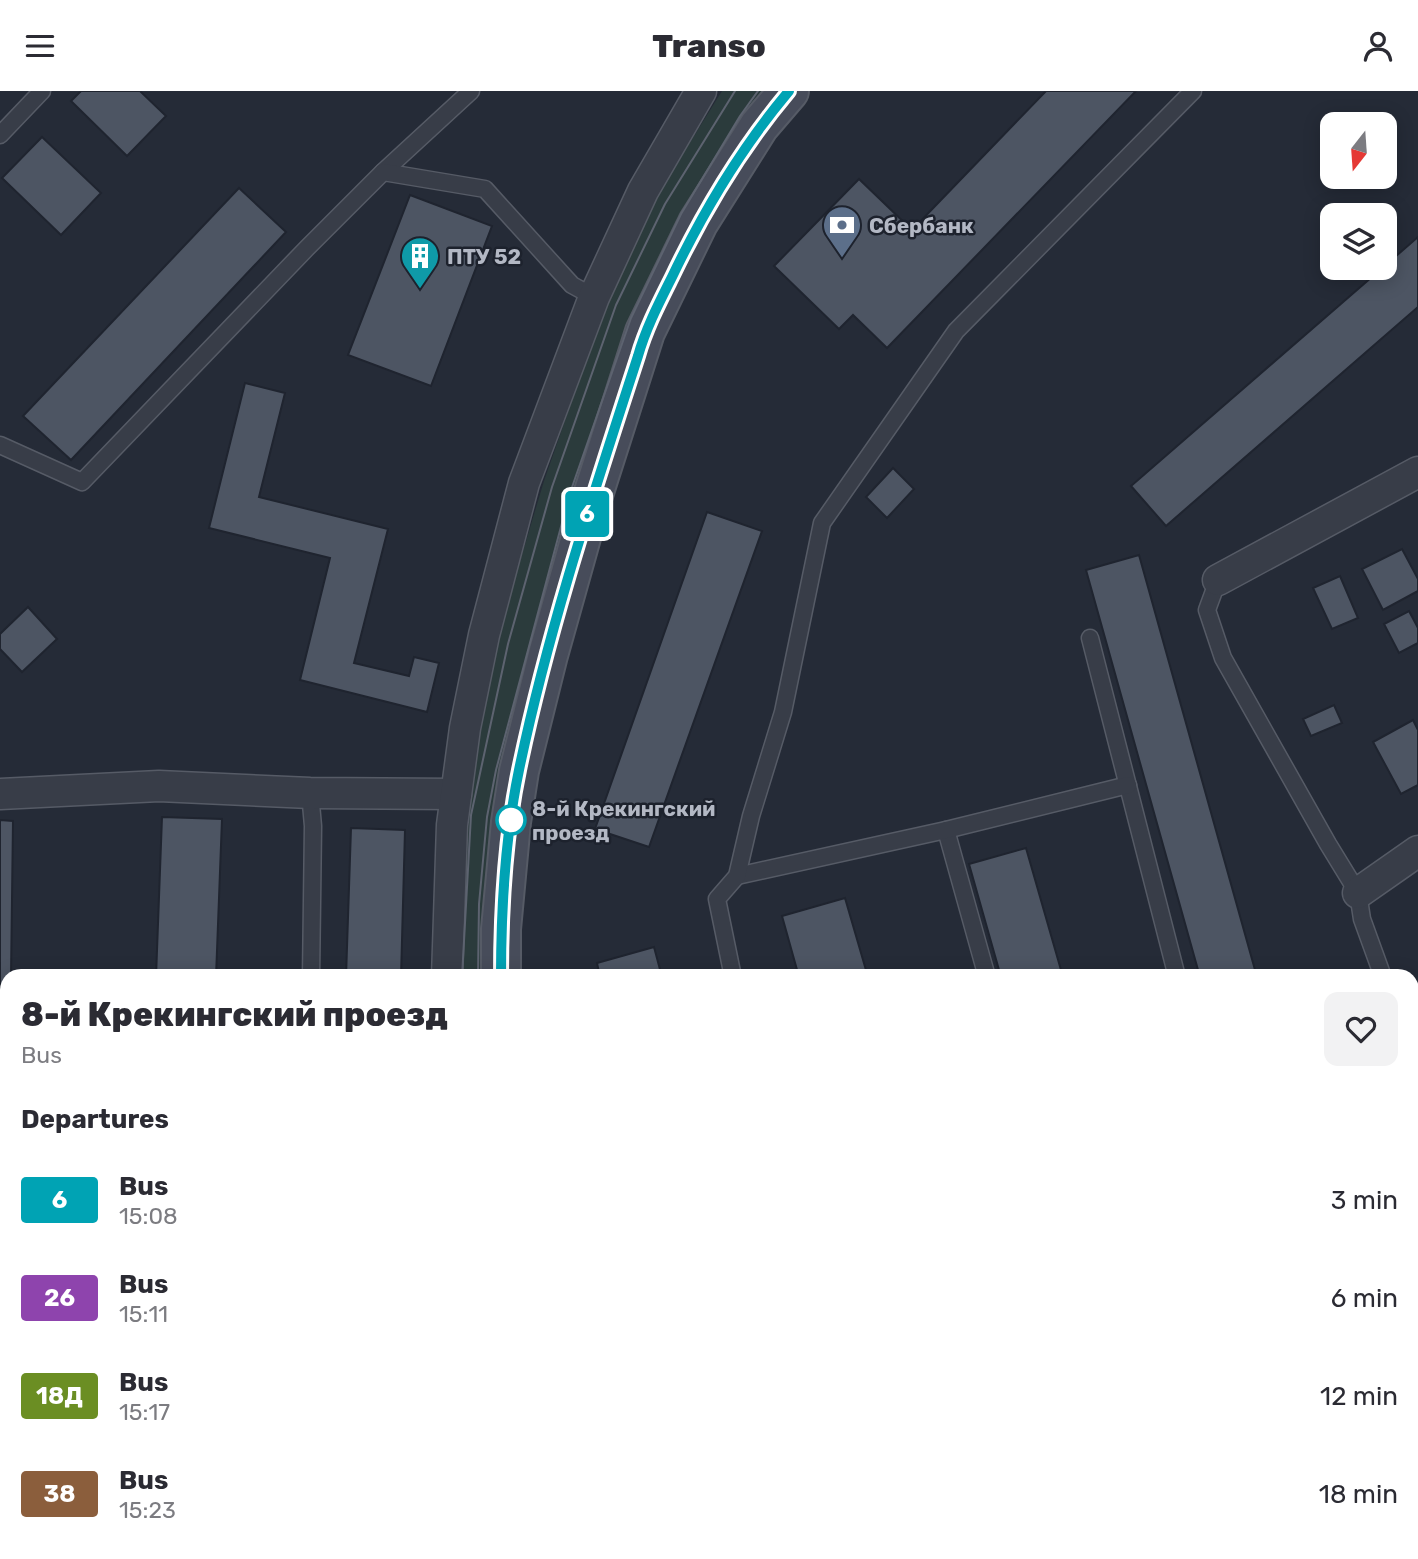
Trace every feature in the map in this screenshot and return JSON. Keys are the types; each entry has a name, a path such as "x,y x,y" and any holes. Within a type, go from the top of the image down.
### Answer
{"street":[{"path":"447,969 452,825 465,728 484,635 524,483 594,297 643,191 701,91"},
{"path":"501,969 501,929 511,822 519,771 592,498 641,345 698,223 759,126 789,91"},
{"path":"1218,580 1418,472"},
{"path":"0,794 159,786 310,793 456,794"},
{"path":"1358,893 1418,851"}],"lane":[{"path":"0,135 42,91"},
{"path":"0,445 82,482 297,258 383,172 471,91"},
{"path":"731,969 717,899 737,876 751,816 783,712 822,523 956,331 1193,91"},
{"path":"383,172 485,190 572,285 594,297"},
{"path":"1218,580 1207,610 1223,658 1358,893 1362,919 1380,969"},
{"path":"1090,638 1175,969"},
{"path":"737,876 946,830 1128,785"},
{"path":"310,793 313,826 311,969"},
{"path":"946,830 985,969"}],"shaded area":[{"path":"722,91 770,91 634,323 490,969 455,969 466,802 497,638 544,481 608,297 656,197"}],"building":[{"path":"81,91 140,91 166,116 127,156 71,101"},
{"path":"1046,91 1136,91 887,348 853,315 839,329 774,266 859,179 912,230"},
{"path":"42,137 101,193 61,235 2,178"},
{"path":"239,188 286,232 71,460 23,416"},
{"name":"ПТУ 52","path":"410,195 492,226 431,386 348,355"},
{"path":"1418,237 1418,307 1166,526 1131,486 1368,280 1397,280 1397,255"},
{"path":"245,383 285,393 259,497 388,529 354,663 409,676 414,657 439,663 427,712 300,680 330,558 209,528"},
{"path":"893,468 914,489 887,518 866,497"},
{"path":"707,512 762,531 649,847 595,829"},
{"path":"1402,549 1418,579 1418,591 1383,610 1362,569"},
{"path":"1139,555 1255,969 1198,969 1086,570"},
{"path":"1340,576 1358,618 1332,629 1313,588"},
{"path":"28,607 57,639 22,672 0,649 0,634"},
{"path":"1409,611 1418,628 1418,643 1399,653 1384,624"},
{"path":"1334,705 1342,723 1311,736 1303,719"},
{"path":"1413,720 1418,730 1418,785 1401,794 1373,742"},
{"path":"162,817 222,819 216,969 156,969"},
{"path":"0,820 13,821 11,969 0,969"},
{"path":"351,828 405,830 401,969 346,969"},
{"path":"1026,848 1061,969 999,969 969,864"},
{"path":"845,898 866,969 797,969 782,916"},
{"path":"654,947 660,969 598,969 597,963"}],"tram line":[{"path":"462,969 471,815 508,644 552,487 616,305 665,204 735,91"},
{"path":"478,969 479,904 487,817 496,770 570,493 631,318 681,214 758,91"}],"bus line":[{"name":"6","path":"501,969 501,929 511,822 519,771 592,498 645,332 698,223 759,126 789,91"}],"place":[{"name":"Сбербанк","path":"842,259"},
{"name":"ПТУ 52","path":"420,290"},
{"name":"8-й Крекингский проезд","path":"511,820"}]}
